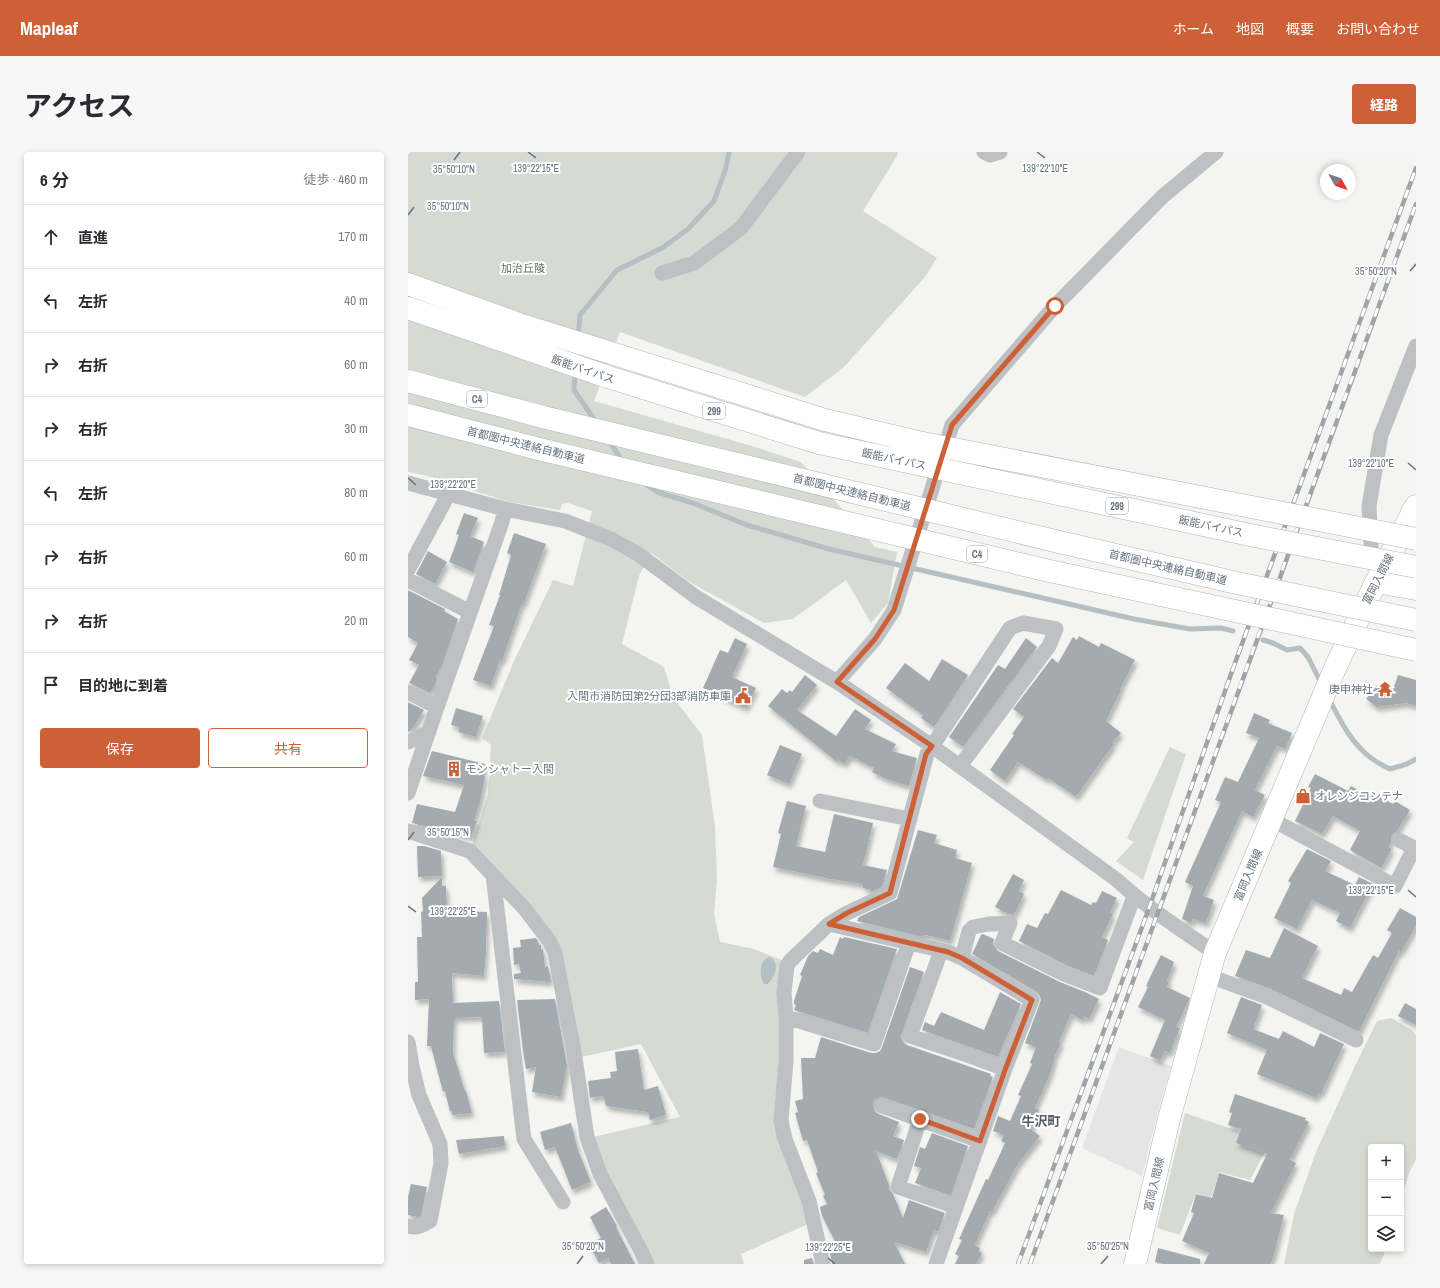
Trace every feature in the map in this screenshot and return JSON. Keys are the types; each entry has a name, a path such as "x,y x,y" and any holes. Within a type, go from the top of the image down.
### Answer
{"main road":[{"name":"飯能バイパス","path":"408,284 524,326 826,420 926,444 1416,539"},
{"name":"飯能バイパス","path":"408,308 608,377 819,443 1255,536 1416,567"},
{"name":"首都圏中央連絡自動車道","path":"408,381 546,418 1055,541 1237,583 1416,620"},
{"name":"首都圏中央連絡自動車道","path":"408,415 539,449 1045,570 1416,650"},
{"name":"富岡入間線","path":"1135,1264 1169,1119 1215,953 1331,679 1379,576 1415,510"},
{"path":"1379,576 1416,589"}],"street":[{"path":"662,273 694,263 741,228 798,152"},
{"path":"984,152 990,155 1000,152"},
{"path":"837,682 875,639 894,610 952,425 1055,306 1162,197 1216,152"},
{"path":"1379,576 1372,563 1369,506 1381,435 1416,346"},
{"path":"408,483 505,510 565,521 611,539 638,554 696,597 837,682 932,746 1117,880 1134,896 1215,953"},
{"path":"408,570 448,495"},
{"path":"408,793 436,707 505,510"},
{"path":"408,580 470,612"},
{"path":"823,1264 809,1201 785,1139 781,1121 786,1061 786,1017 784,993 787,966 790,960 829,924 847,913 890,893 926,754 1010,628 1023,623 1056,629 1049,646 960,766"},
{"path":"408,692 436,707"},
{"path":"408,742 428,732"},
{"path":"820,801 910,819"},
{"path":"1271,819 1395,886 1414,848 1400,840"},
{"path":"408,831 470,850 525,909 550,942 555,953 574,1052 586,1137 600,1174 641,1251 646,1264"},
{"path":"493,875 524,1139 562,1202"},
{"path":"962,958 969,931 973,927 989,924 1010,923 1002,943 1064,974 1100,988 1134,896"},
{"path":"829,924 941,951 962,958 1032,1000 1005,1070 936,1264"},
{"path":"786,1017 874,1044 909,943"},
{"path":"941,951 910,1036 967,1055 1005,1070"},
{"path":"1209,976 1267,997 1356,1040"},
{"path":"408,1042 412,1066 420,1095 440,1144 441,1163 430,1221 421,1226 408,1226"},
{"path":"882,1106 980,1141"},
{"path":"920,1119 898,1187 956,1208"}],"shaded area":[{"path":"769,957 775,962 776,970 770,982 764,984 761,977 761,969 763,962"},
{"path":"1119,1047 1171,1066 1142,1176 1082,1148"}],"green space":[{"name":"加治丘陵","path":"408,152 898,152 863,211 937,258 925,277 843,368 805,397 620,332 594,401 752,446 801,462 875,547 897,552 888,603 871,623 846,580 793,619 764,623 688,581 651,553 639,576 622,644 664,667 673,697 702,735 715,827 717,879 714,914 720,942 754,949 784,961 780,1017 777,1122 800,1189 808,1224 741,1254 744,1264 655,1264 610,1179 593,1137 680,1117 641,1044 581,1057 564,972 472,845 488,794 491,745 482,738 514,661 553,580 573,586 592,511 568,503 562,504 560,510 509,502 428,476 408,472"},
{"path":"1170,747 1186,754 1143,880 1116,861 1134,842 1127,838"},
{"path":"1391,1018 1412,1030 1416,1036 1416,1159 1409,1173 1404,1190 1404,1144 1368,1144 1368,1252 1385,1252 1380,1264 1284,1264 1294,1214 1316,1152 1377,1021"},
{"path":"1185,1113 1270,1142 1250,1180 1219,1172 1211,1198 1196,1193 1180,1235 1157,1228"}],"building":[{"path":"464,513 478,518 470,536 484,542 473,572 449,562 459,535 456,534"},
{"path":"514,533 546,544 524,603 522,603 502,661 500,660 491,686 473,680 494,626 489,625 500,595 511,555 507,553"},
{"path":"428,551 447,562 435,584 416,574"},
{"path":"408,590 445,609 444,611 458,619 443,663 436,677 436,683 430,693 409,683 419,665 409,660 418,643 408,637"},
{"path":"1079,636 1099,647 1101,643 1135,660 1106,721 1121,733 1112,743 1114,744 1076,797 1048,778 1047,780 1018,762 1005,781 990,770 1014,735 1012,734 1024,717 1013,709 1052,658 1058,663 1073,637 1077,640"},
{"path":"735,638 747,644 732,677 756,688 746,708 703,688 720,650 728,653"},
{"path":"1026,638 1037,647 963,747 949,737 998,665 1005,669"},
{"path":"942,659 968,675 934,727 921,718 923,715 886,688 905,663 929,681"},
{"path":"805,675 817,685 797,710 836,736 855,709 871,720 865,729 896,744 892,751 917,758 909,786 886,779 872,772 874,768 850,756 844,764 838,760 837,762 768,706 782,689 787,693 790,690 792,692"},
{"path":"1398,675 1416,680 1416,706 1406,703 1377,707 1366,699 1377,685 1391,696"},
{"path":"408,702 424,710 411,731 408,732"},
{"path":"456,708 483,716 476,737 458,732 460,727 451,725"},
{"path":"1254,713 1270,720 1268,723 1292,733 1285,749 1277,746 1255,790 1265,795 1253,817 1242,811 1203,896 1214,900 1206,923 1193,919 1191,923 1182,919 1193,886 1185,882 1221,802 1215,800 1225,777 1238,782 1259,738 1246,733"},
{"path":"780,745 802,754 789,784 767,775"},
{"path":"432,751 485,764 483,775 485,776 480,802 474,820 477,821 471,837 412,823 417,804 455,812 464,785 423,776"},
{"path":"1315,774 1348,791 1351,786 1371,797 1373,793 1393,804 1395,801 1410,810 1397,831 1391,836 1391,843 1388,847 1392,849 1381,868 1350,850 1360,831 1333,816 1322,834 1295,821 1311,788 1308,787"},
{"path":"787,801 806,806 796,846 825,852 834,814 873,823 863,865 887,870 882,887 870,893 871,890 863,888 863,884 830,879 773,867 781,834 778,833"},
{"path":"918,830 937,835 934,843 957,850 955,858 972,863 950,941 924,935 923,937 857,921 859,917 897,899"},
{"path":"417,846 424,846 441,851 442,876 418,877"},
{"path":"1307,849 1331,861 1325,871 1355,885 1359,877 1373,884 1350,928 1336,921 1340,913 1312,900 1297,929 1274,918 1291,883 1288,881"},
{"path":"1013,874 1024,880 1019,891 1024,894 1014,915 1008,914 995,907"},
{"path":"442,877 442,886 446,886 447,911 487,912 484,976 452,973 453,1003 499,1001 505,1052 484,1053 482,1017 454,1018 453,1053 472,1113 452,1115 445,1091 443,1092 431,1046 427,1046 429,999 415,1000 415,982 418,982 417,937 422,937 422,898"},
{"path":"1061,890 1091,905 1093,902 1096,903 1102,891 1117,898 1110,913 1113,914 1102,937 1108,940 1094,976 1068,966 1019,941 1027,924 1037,928 1045,913 1048,914"},
{"path":"1400,908 1416,917 1416,926 1401,952 1399,951 1359,1032 1271,989 1235,976 1246,950 1270,958 1284,928 1318,946 1302,978 1341,995 1344,988 1352,992 1373,955 1378,958 1392,933 1387,930"},
{"path":"983,934 994,939 993,944 998,951 1060,982 1099,999 1089,1019 1084,1016 1082,1020 1071,1014 1059,1042 1061,1043 1054,1058 1050,1074 1035,1108 1039,1110 1031,1129 1040,1136 1018,1164 992,1212 990,1211 975,1245 980,1248 979,1251 982,1253 976,1264 955,1264 959,1256 955,1254 962,1240 959,1239 986,1179 988,1180 1005,1143 1001,1141 1004,1135 993,1131 998,1116 1010,1121 1021,1096 1018,1095 1032,1064 1030,1063 1036,1047 1025,1043 1041,1000 1037,992 972,954 981,935"},
{"path":"840,937 843,939 844,937 897,949 868,1033 794,1010 796,1005 794,1004 794,1001 802,976 800,975 808,956 813,951 818,953 820,949 833,955"},
{"path":"536,938 539,945 541,945 541,950 543,949 545,967 548,966 551,982 514,979 514,974 521,973 519,964 514,965 513,948 521,947 520,940"},
{"path":"1161,955 1174,962 1167,981 1169,982 1167,987 1190,998 1176,1027 1180,1028 1170,1053 1165,1051 1160,1061 1150,1056 1165,1020 1138,1007"},
{"path":"910,967 924,972 902,1033 901,1037 903,1042 907,1045 991,1074 990,1076 993,1077 974,1129 885,1098 880,1097 876,1099 873,1103 875,1112 899,1122 893,1136 904,1140 897,1159 876,1151 889,1185 889,1189 893,1194 903,1218 909,1200 945,1213 938,1232 934,1230 926,1252 894,1242 905,1264 832,1264 830,1253 833,1252 831,1245 836,1243 822,1216 820,1207 827,1204 823,1196 825,1195 816,1173 818,1172 807,1140 803,1141 795,1113 798,1112 795,1101 803,1099 801,1058 815,1058 821,1037 871,1053 880,1051"},
{"path":"1000,992 1021,1004 998,1057 922,1030 929,1010 925,1022 934,1026 941,1012 984,1030"},
{"path":"1241,997 1262,1005 1253,1029 1279,1039 1283,1031 1314,1047 1320,1033 1344,1044 1321,1094 1318,1093 1316,1098 1257,1074 1267,1050 1227,1033"},
{"path":"555,999 567,1066 561,1097 532,1092 536,1067 526,1069 517,1000"},
{"path":"1405,1003 1416,1009 1416,1025 1398,1016"},
{"path":"638,1049 644,1090 658,1086 666,1115 650,1120 648,1112 606,1106 603,1096 590,1098 588,1081 611,1078 610,1072 617,1071 615,1052"},
{"path":"1235,1094 1306,1118 1305,1120 1309,1122 1290,1160 1296,1163 1271,1213 1284,1215 1271,1264 1204,1264 1209,1253 1182,1241 1194,1213 1191,1212 1196,1194 1212,1198 1219,1173 1253,1183 1267,1154 1236,1143 1241,1129 1228,1125 1232,1113 1229,1112"},
{"path":"571,1123 578,1150 591,1182 572,1190 555,1147 545,1150 540,1132"},
{"path":"932,1133 968,1146 951,1196 915,1183 921,1168 914,1166 920,1147 925,1149"},
{"path":"504,1136 505,1146 459,1154 456,1140"},
{"path":"411,1184 427,1187 421,1216 418,1217 408,1215 408,1197"},
{"path":"606,1207 635,1264 611,1264 608,1258 599,1263 589,1244 601,1238 590,1217"},
{"path":"1158,1248 1200,1259 1200,1264 1164,1264 1155,1262"},
{"path":"812,1258 814,1264 804,1264 804,1260"}],"waterway":[{"path":"578,338 580,315 617,270 662,248 688,229 714,201 726,168 729,152"},
{"path":"575,372 574,390 596,422"},
{"path":"609,441 623,462"},
{"path":"644,483 657,492 693,503 747,525 829,549 1134,619 1190,629 1221,628 1233,631"},
{"path":"1263,640 1287,650 1300,648 1308,657 1321,683"},
{"path":"1329,699 1352,738 1371,758 1390,769 1407,764 1416,759"}],"railway":[{"path":"1018,1264 1149,908 1231,674 1416,168"},
{"path":"1030,1264 1416,204"}],"place":[{"name":"庚申神社","path":"1385,689"},
{"name":"入間市消防団第2分団3部消防車庫","path":"743,696"},
{"name":"モンシャトー入間","path":"454,769"},
{"name":"オレンジコンテナ","path":"1303,796"}],"district":[{"name":"牛沢町","path":"1041,1121"}],"route":[{"path":"920,1119 980,1141 1032,1000 962,958 948,952 829,924 847,913 890,893 926,754 932,746 837,682 875,639 894,610 952,425 1055,306"}]}
